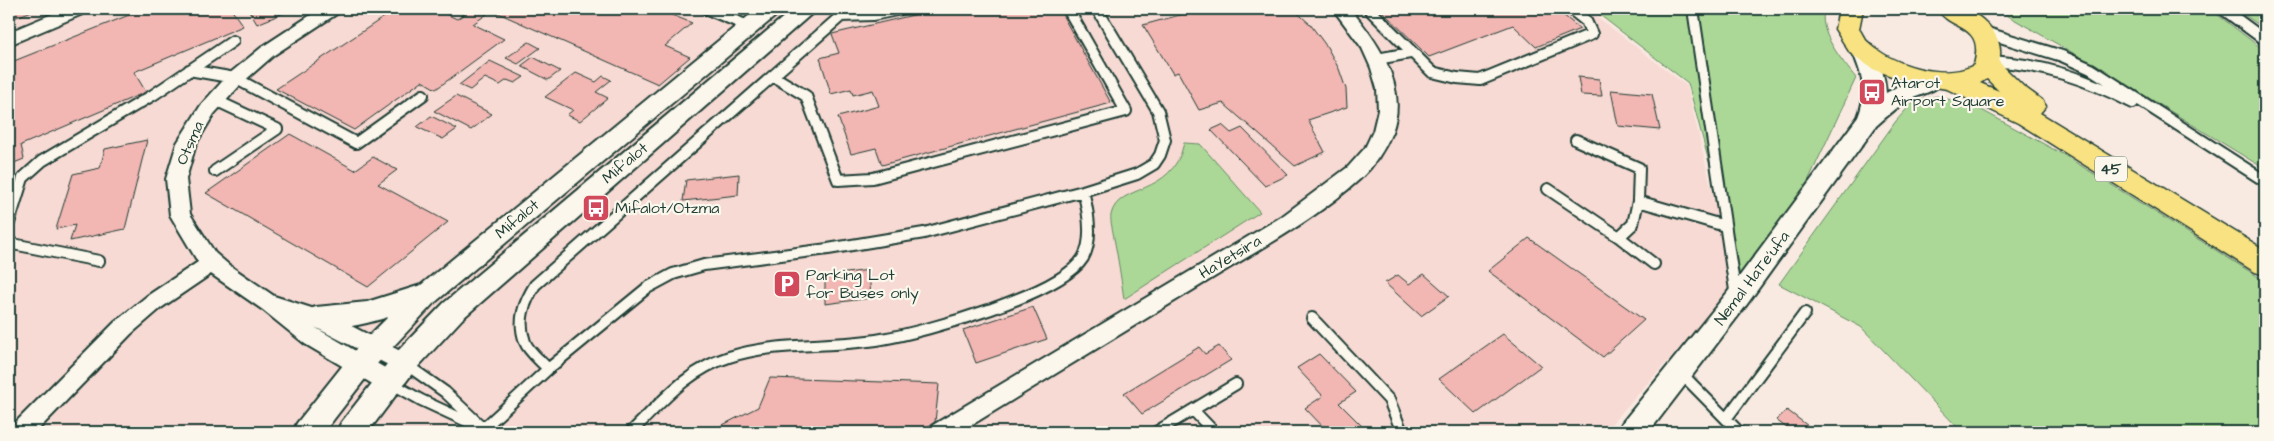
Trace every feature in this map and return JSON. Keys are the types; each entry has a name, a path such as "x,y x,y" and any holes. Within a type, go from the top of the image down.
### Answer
{"highway":[{"name":"45","path":"1851,9 1847,18 1848,30 1862,49 1893,70 1942,81 1987,96 2027,117 2265,264"},
{"name":"45","path":"1952,10 1979,30 1989,46 1988,63 2014,92 2038,110 2265,251"},
{"path":"1942,81 1974,76 1988,63"}],"street":[{"path":"9,39 80,9"},
{"name":"Otsma","path":"332,9 278,42 235,78 215,100 200,118 185,147 177,175 175,196 180,219 200,251 212,263 266,301 293,324 320,343 368,356"},
{"path":"748,26 770,9"},
{"name":"Mif'alot","path":"397,372 453,310 484,282 806,9"},
{"name":"HaYetsira","path":"941,432 1288,222 1330,193 1350,176 1373,150 1386,124 1388,102 1385,79 1377,59 1365,37 1341,9"},
{"name":"Mifalot","path":"307,432 368,356 432,290 748,26"},
{"name":"Nemal HaTe'ufa","path":"1632,432 1736,300 1868,120 1873,110 1875,80 1862,49"},
{"name":"Nemal HaTe'ufa","path":"1868,120 1890,100 1912,87 1942,81"},
{"path":"21,432 123,328 154,302 212,263"},
{"path":"316,318 367,313 390,307 432,290"},
{"name":"Otsma","path":"266,301 316,318 368,356 397,372"},
{"path":"351,432 397,372"}],"lane":[{"path":"707,9 748,26"},
{"path":"548,369 525,343 522,326 523,305 535,285 849,9"},
{"path":"840,16 873,15 901,9"},
{"path":"773,76 806,96 838,180 872,178 1126,110 1068,9"},
{"path":"487,430 548,369 647,288 672,274 704,266 828,249 924,233 1083,191 1136,174 1154,164 1166,140 1158,110 1097,9"},
{"path":"1369,9 1432,72 1457,78 1480,80 1499,74 1520,62 1579,41 1592,34 1586,21 1571,9"},
{"path":"1693,9 1736,300"},
{"path":"2223,9 2265,40"},
{"path":"1979,30 2062,56 2084,65 2265,181"},
{"path":"9,223 13,199 23,178 42,161 120,116 233,41"},
{"path":"1377,59 1410,52"},
{"path":"1988,63 2040,66 2061,70 2087,80 2193,135"},
{"path":"189,70 235,78 356,143 422,95"},
{"path":"215,100 277,129 215,171"},
{"path":"1576,140 1639,168 1638,201 1633,224 1619,237"},
{"path":"1548,189 1619,237 1654,264"},
{"path":"631,432 687,376 710,363 730,356 779,347 881,339 920,331 1023,296 1060,279 1082,260 1088,246 1088,206 1083,191"},
{"path":"1638,201 1725,226"},
{"path":"9,240 13,244 99,261"},
{"path":"1726,418 1805,314"},
{"path":"1312,318 1389,400 1402,432"},
{"path":"397,372 421,400 487,430"},
{"path":"397,372 435,382 455,397 487,430"},
{"path":"1680,372 1739,432"},
{"path":"1156,432 1236,384"},
{"path":"1193,410 1214,432"}],"shaded area":[{"path":"9,9 1587,9 1687,86 1735,286 1604,432 9,432"}],"green space":[{"path":"1592,9 1825,9 1823,17 1827,36 1838,55 1856,78 1802,194 1740,279 1688,83"},
{"path":"1996,9 2210,9 2265,51 2265,169 2108,73"},
{"path":"2236,9 2265,9 2265,29"},
{"path":"1937,96 1976,107 2064,155 2265,281 2265,432 1962,432 1861,327 1779,284 1896,121 1913,102"},
{"path":"1184,143 1200,144 1260,212 1124,299 1111,215 1116,205 1124,198 1169,173 1178,161"}],"building":[{"path":"9,9 37,9 9,20"},
{"path":"144,9 231,9 243,26 134,72 146,92 21,145 24,159 9,165 9,63"},
{"path":"248,9 294,9 257,24"},
{"path":"396,9 435,9 457,19 472,9 476,9 487,14 473,24 504,39 436,89 422,81 354,130 276,89"},
{"path":"489,9 657,9 692,23 665,46 690,57 658,84"},
{"path":"939,9 1059,9 1111,103 882,165 876,148 851,154 838,117 879,106 873,90 853,95 851,89 831,94 820,58 839,53 832,34"},
{"path":"1202,9 1293,9 1310,24 1327,47 1339,69 1346,89 1347,107 1308,120 1325,152 1295,166 1223,103 1199,110 1178,72 1173,74 1143,25"},
{"path":"1380,9 1556,9 1580,29 1536,47 1513,25 1429,57"},
{"path":"529,42 540,48 518,64 506,58"},
{"path":"533,57 560,71 548,80 521,66"},
{"path":"490,61 524,77 515,83 507,80 500,85 485,78 470,90 459,85"},
{"path":"576,73 596,82 603,76 611,80 596,92 608,98 580,121 567,115 573,110 545,97"},
{"path":"1578,77 1599,79 1602,96 1581,95"},
{"path":"1611,90 1652,94 1660,130 1618,126"},
{"path":"456,96 492,114 471,130 434,111"},
{"path":"431,116 457,129 443,139 417,127"},
{"path":"1222,125 1231,133 1242,128 1288,175 1265,186 1211,130"},
{"path":"290,134 355,170 373,157 397,170 378,184 448,222 368,287 206,193"},
{"path":"147,140 125,229 70,241 75,225 56,229 73,174 100,168 105,149"},
{"path":"739,174 738,195 683,201 686,180"},
{"path":"1529,238 1644,320 1603,357 1488,271"},
{"path":"869,270 871,298 825,304 825,276"},
{"path":"1424,274 1449,296 1421,316 1385,283 1398,275 1409,284"},
{"path":"1033,307 1047,339 976,363 963,330"},
{"path":"1503,334 1541,366 1476,414 1439,379"},
{"path":"1219,346 1231,360 1142,414 1124,393 1199,347 1205,354"},
{"path":"1319,354 1356,392 1339,403 1368,432 1328,432 1305,408 1323,396 1297,368"},
{"path":"770,378 939,384 935,422 919,432 709,432 758,407"},
{"path":"1787,410 1812,429 1808,432 1792,432 1776,420"}],"place":[{"name":"Atarot Airport Square","path":"1872,92"},
{"name":"Mifalot/Otzma","path":"596,208"},
{"name":"Parking Lot for Buses only","path":"787,284"}]}
